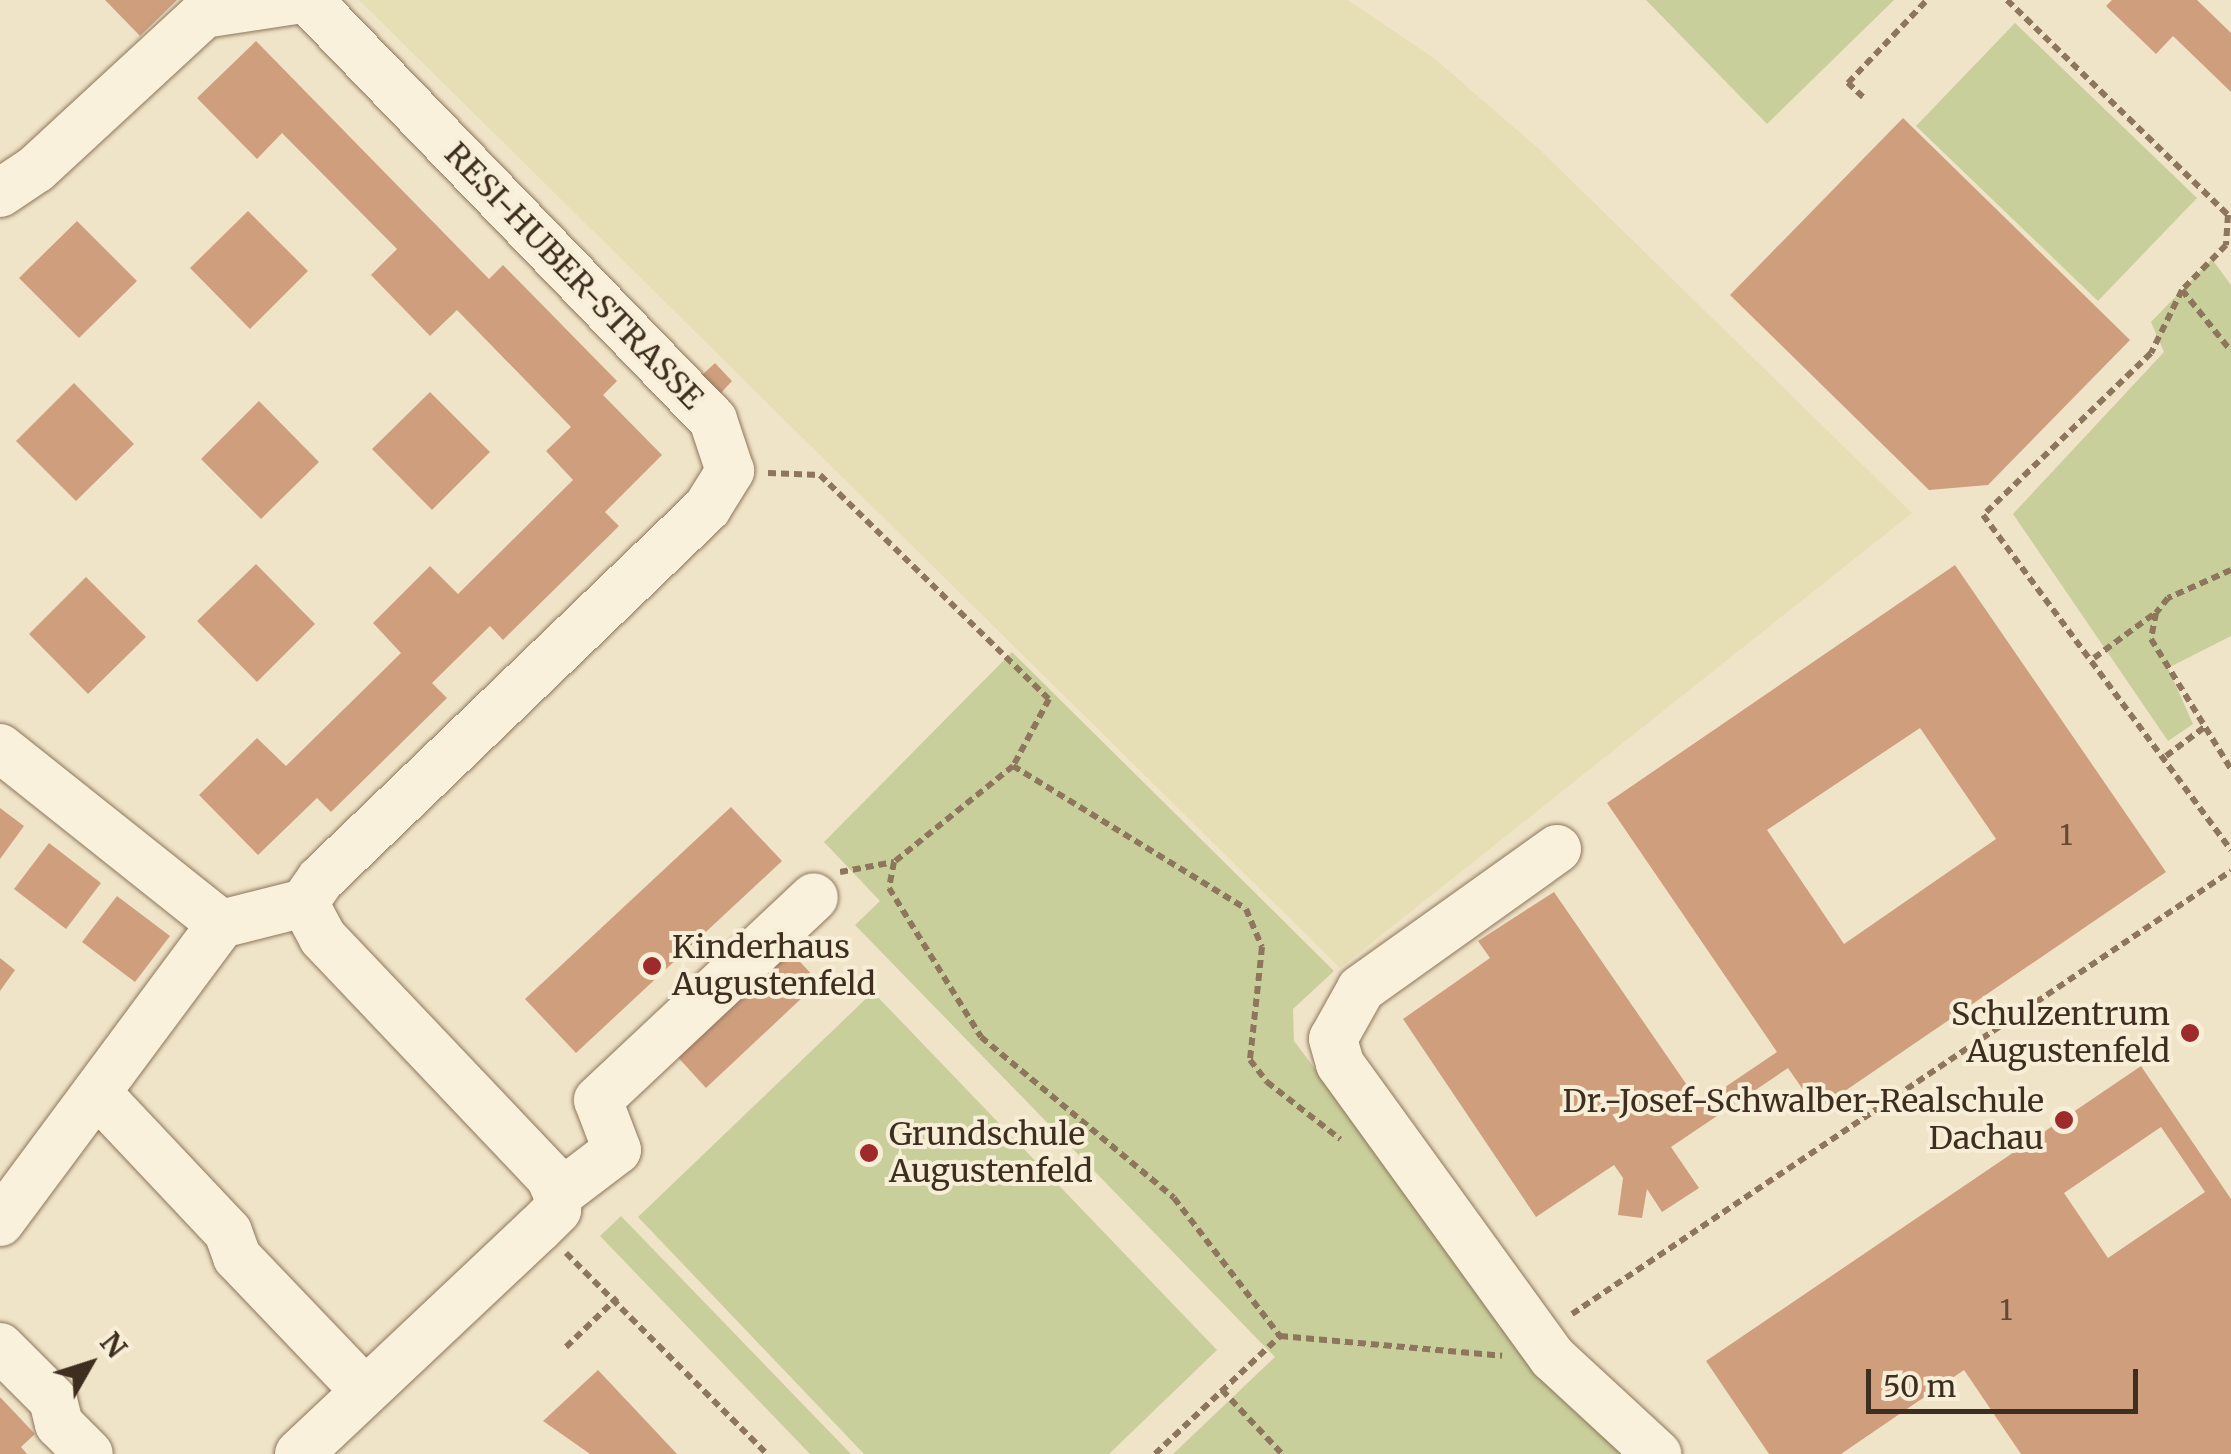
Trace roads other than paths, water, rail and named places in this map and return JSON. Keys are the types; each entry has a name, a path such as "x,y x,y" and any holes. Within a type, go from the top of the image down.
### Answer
{"street":[{"path":"0,193 36,170 204,14 295,0"},
{"name":"RESI-HUBER-STRASSE","path":"304,903 322,878 707,508 730,471 713,420 308,0"},
{"path":"0,748 221,924"},
{"path":"1557,849 1361,989 1333,1039 1340,1064 1514,1340 1576,1384 1657,1454"},
{"path":"299,1454 617,1150 598,1100 814,897"},
{"path":"0,1222 221,924 304,903 322,938 550,1177 548,1212"},
{"path":"97,1094 228,1232 237,1257 365,1391"},
{"path":"0,1348 53,1400 59,1424 88,1454"}],"place":[{"name":"Kinderhaus Augustenfeld","path":"652,966"},
{"name":"Schulzentrum Augustenfeld","path":"2190,1033"},
{"name":"Dr.-Josef-Schwalber-Realschule Dachau","path":"2064,1120"},
{"name":"Grundschule Augustenfeld","path":"869,1153"}]}
